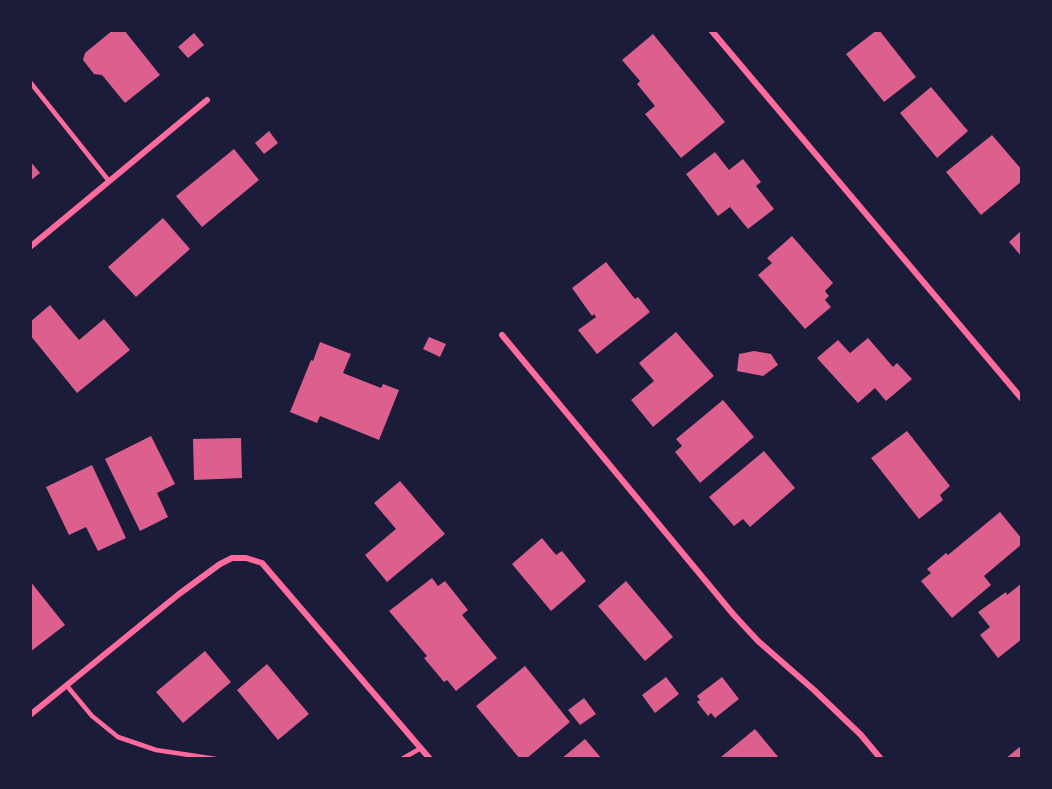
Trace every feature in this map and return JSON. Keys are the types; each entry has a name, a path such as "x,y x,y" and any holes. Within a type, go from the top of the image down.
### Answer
{"street":[{"path":"711,30 1022,399"},
{"path":"30,247 207,100"},
{"path":"502,335 733,614 759,642 854,728 881,759"},
{"path":"30,715 179,594 220,564 232,558 246,558 262,563 430,759"}],"lane":[{"path":"30,82 109,181"},
{"path":"68,686 92,716 118,737 156,750 216,759"},
{"path":"402,759 421,748"}],"building":[{"path":"113,30 124,30 160,75 125,103 102,75 94,74 83,60 85,53"},
{"path":"877,30 916,77 884,102 846,54"},
{"path":"194,33 204,45 188,58 178,47"},
{"path":"653,34 725,122 681,158 645,114 655,106 637,84 640,81 622,60"},
{"path":"931,87 968,131 937,158 900,113"},
{"path":"269,131 278,143 264,154 255,143"},
{"path":"992,135 1022,170 1022,181 981,215 946,172"},
{"path":"234,149 259,180 202,227 176,196"},
{"path":"715,152 729,170 743,159 761,182 756,186 774,209 748,229 730,207 718,216 686,174"},
{"path":"30,161 40,173 30,181"},
{"path":"163,218 190,249 136,297 108,267"},
{"path":"1022,230 1022,257 1009,242"},
{"path":"792,236 833,283 825,291 829,296 825,300 831,307 805,329 758,275 772,263 767,258"},
{"path":"606,262 635,299 638,297 650,312 597,354 578,330 596,317 594,314 592,316 572,288"},
{"path":"50,305 79,340 104,319 130,350 77,393 30,335 30,322"},
{"path":"676,332 714,376 653,427 631,400 654,381 639,363"},
{"path":"429,337 446,344 440,357 423,349"},
{"path":"868,338 893,367 897,363 912,379 886,401 875,388 858,403 817,358 838,340 850,353"},
{"path":"320,342 351,354 343,373 381,388 383,384 399,390 379,440 320,416 317,423 290,412"},
{"path":"754,351 771,354 778,365 763,376 737,371 739,354"},
{"path":"723,400 754,437 700,483 675,452 682,446 676,439"},
{"path":"907,431 950,486 940,495 943,500 919,519 871,458"},
{"path":"151,436 175,484 157,493 168,517 140,531 105,459"},
{"path":"241,438 242,478 194,480 193,439"},
{"path":"764,451 795,488 750,527 743,519 734,526 709,497"},
{"path":"92,465 126,538 98,551 86,527 69,535 46,487"},
{"path":"400,481 445,534 387,582 365,555 396,529 374,503"},
{"path":"1000,512 1022,539 1022,544 984,576 991,585 952,618 921,581 931,573 927,569 946,553 948,555"},
{"path":"542,538 556,555 562,551 586,581 551,611 512,564"},
{"path":"432,578 438,586 445,581 468,610 462,615 497,658 456,691 447,680 444,682 424,658 427,656 389,611"},
{"path":"30,581 65,625 30,652"},
{"path":"626,581 673,637 645,661 598,606"},
{"path":"1022,583 1022,639 998,658 980,635 990,627 978,612"},
{"path":"205,651 231,682 183,723 156,692"},
{"path":"267,664 309,714 278,740 237,690"},
{"path":"525,666 570,722 526,759 520,759 476,706"},
{"path":"666,677 679,694 655,713 642,695"},
{"path":"722,677 739,699 715,718 711,713 708,716 697,702 700,700 697,696"},
{"path":"584,698 596,714 580,725 568,710"},
{"path":"755,729 779,758 723,759 721,757"},
{"path":"585,739 602,759 561,759"},
{"path":"1022,745 1022,759 1005,759"}]}
